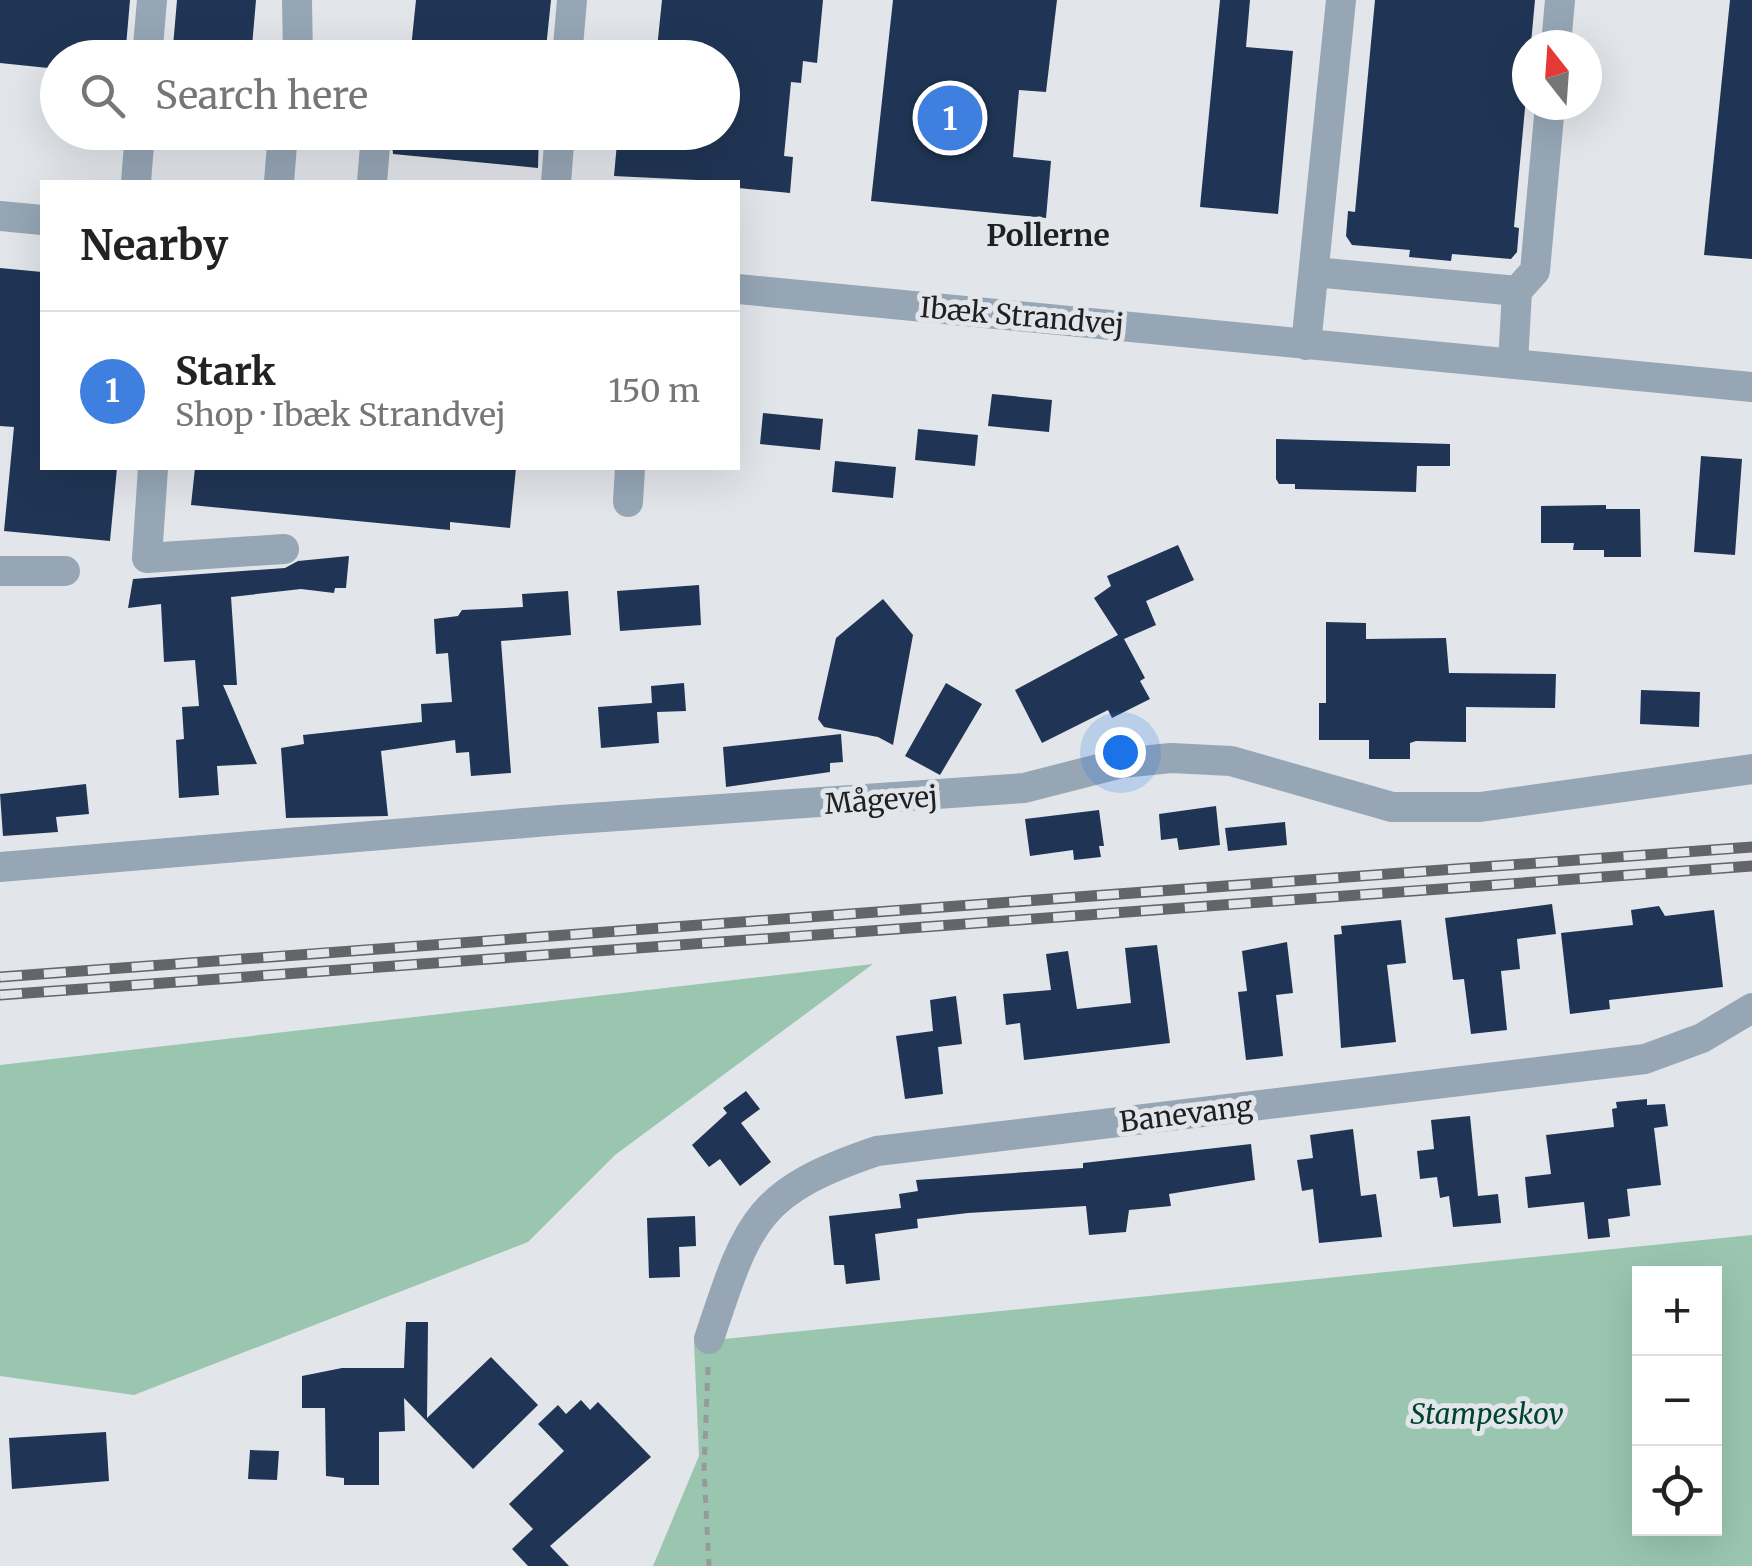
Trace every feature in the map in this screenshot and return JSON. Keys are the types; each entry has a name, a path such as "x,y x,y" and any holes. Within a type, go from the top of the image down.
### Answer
{"street":[{"path":"149,40 152,0"},
{"path":"298,0 298,40"},
{"path":"569,40 572,0"},
{"path":"1306,345 1342,0"},
{"path":"1557,30 1560,0"},
{"path":"1513,363 1517,291 1536,271 1549,120"},
{"path":"136,180 139,150"},
{"path":"279,180 282,150"},
{"path":"372,180 375,150"},
{"path":"556,180 559,150"},
{"path":"0,216 40,220"},
{"path":"1314,272 1517,291"},
{"name":"Ibæk Strandvej","path":"740,289 1752,387"},
{"path":"153,470 147,558 284,549"},
{"path":"628,502 630,470"},
{"path":"0,571 65,571"},
{"name":"Mågevej","path":"0,867 560,820 1024,788 1122,763 1171,758 1231,761 1392,807 1480,807 1752,769"},
{"name":"Banevang","path":"709,1339 737,1253 765,1208 814,1172 877,1151 1645,1060 1702,1038 1752,1008"}],"path":[{"path":"709,1339 704,1470 709,1566"}],"green space":[{"path":"873,964 615,1155 528,1242 134,1395 0,1376 0,1065"},
{"name":"Stampeskov","path":"1752,1235 1752,1566 653,1566 699,1456 694,1342"}],"building":[{"path":"0,0 130,0 127,40 40,40 40,67 0,63"},
{"path":"177,0 256,0 253,40 174,40"},
{"path":"416,0 551,0 547,40 412,40"},
{"path":"662,0 823,0 817,63 803,61 801,83 791,82 784,156 793,157 790,193 740,188 740,180 614,176 616,150 740,150 740,40 658,40"},
{"path":"893,0 1057,0 1046,92 1019,90 1013,157 1051,161 1046,218 871,201"},
{"path":"1220,0 1250,0 1246,47 1293,51 1278,214 1200,207"},
{"path":"1375,0 1535,0 1532,30 1512,30 1512,120 1524,120 1514,227 1519,228 1517,252 1511,259 1452,254 1451,261 1409,257 1410,250 1352,245 1346,236 1348,211 1355,212"},
{"path":"1730,0 1752,0 1752,259 1704,255"},
{"path":"393,150 538,150 538,168 393,154"},
{"path":"0,268 40,272 40,470 117,470 110,541 4,531 14,427 0,426"},
{"path":"992,394 1052,400 1049,432 988,426"},
{"path":"763,413 823,419 820,450 760,444"},
{"path":"918,429 978,435 975,466 915,460"},
{"path":"1276,439 1450,444 1450,466 1417,466 1416,492 1295,489 1295,484 1279,484 1276,479"},
{"path":"1701,456 1742,459 1735,555 1694,552"},
{"path":"835,461 896,467 893,498 832,492"},
{"path":"195,470 516,470 510,528 450,522 450,530 191,505"},
{"path":"1606,505 1606,509 1640,509 1641,557 1604,557 1604,550 1573,550 1574,543 1541,543 1541,506"},
{"path":"1178,545 1194,580 1146,601 1156,625 1124,639 1145,678 1140,681 1150,699 1112,718 1108,710 1042,743 1015,690 1118,635 1094,598 1111,586 1107,576"},
{"path":"349,556 346,588 335,588 334,593 301,589 231,597 237,685 223,685 257,764 217,766 219,795 179,798 176,740 184,739 182,707 199,706 195,660 164,662 161,604 128,608 133,579 285,568 298,561"},
{"path":"699,585 701,625 620,631 617,591"},
{"path":"568,591 571,635 501,641 511,773 471,776 469,752 456,753 455,740 381,751 388,816 286,818 281,748 304,744 303,735 422,722 421,704 452,702 448,653 436,654 434,619 458,616 462,610 523,607 522,594"},
{"path":"883,599 913,635 893,745 878,737 824,727 818,719 836,638"},
{"path":"1326,622 1366,623 1366,639 1446,638 1449,673 1556,674 1555,708 1466,707 1466,742 1416,741 1410,743 1410,759 1369,759 1369,740 1319,740 1319,703 1326,703"},
{"path":"684,683 686,711 657,712 659,743 601,748 598,707 652,703 651,686"},
{"path":"946,683 982,704 940,775 905,756"},
{"path":"1641,690 1700,692 1699,727 1640,724"},
{"path":"841,734 843,762 830,763 830,772 726,787 723,747"},
{"path":"86,784 89,814 56,817 58,832 3,836 0,794"},
{"path":"1216,806 1220,845 1179,850 1177,838 1161,840 1159,814"},
{"path":"1099,810 1104,846 1099,846 1101,857 1074,860 1073,850 1030,856 1025,819"},
{"path":"1285,822 1287,845 1228,851 1225,828"},
{"path":"1552,904 1556,934 1517,939 1520,969 1501,971 1507,1030 1471,1034 1464,979 1453,980 1445,918"},
{"path":"1659,906 1665,916 1714,910 1723,987 1609,1000 1610,1009 1570,1014 1561,933 1633,925 1631,910"},
{"path":"1401,920 1406,963 1387,965 1396,1042 1341,1048 1334,935 1342,934 1341,926"},
{"path":"1287,942 1293,993 1276,995 1283,1056 1246,1060 1238,992 1247,991 1242,951"},
{"path":"1157,945 1170,1043 1024,1060 1020,1023 1006,1025 1003,994 1051,990 1046,954 1068,951 1077,1009 1131,1003 1125,948"},
{"path":"956,996 962,1044 938,1047 943,1094 905,1099 896,1036 933,1031 930,1000"},
{"path":"746,1091 760,1109 741,1123 771,1162 740,1186 720,1159 709,1167 692,1145 727,1113 723,1108"},
{"path":"1647,1099 1647,1105 1665,1104 1668,1126 1654,1128 1661,1185 1627,1189 1630,1216 1608,1219 1610,1237 1588,1239 1584,1202 1528,1208 1525,1177 1551,1174 1546,1135 1614,1127 1612,1109 1617,1108 1616,1102"},
{"path":"1470,1116 1478,1196 1498,1194 1501,1223 1453,1227 1449,1196 1440,1198 1437,1177 1420,1179 1417,1151 1434,1149 1431,1120"},
{"path":"1353,1129 1361,1196 1376,1194 1382,1237 1319,1243 1313,1189 1302,1191 1297,1160 1313,1158 1310,1135"},
{"path":"1251,1144 1255,1180 1169,1194 1171,1206 1129,1210 1126,1232 1089,1235 1086,1206 968,1213 917,1219 918,1228 875,1234 880,1280 846,1284 844,1265 834,1265 829,1216 901,1208 899,1194 918,1191 916,1180 1083,1168 1083,1163"},
{"path":"695,1216 696,1246 679,1247 680,1277 649,1278 647,1218"},
{"path":"406,1322 428,1322 427,1418 491,1357 538,1405 473,1469 404,1398 405,1431 379,1432 379,1485 344,1485 344,1478 326,1476 325,1408 302,1408 302,1376 342,1368 404,1368"},
{"path":"581,1400 590,1410 598,1402 651,1457 550,1546 569,1566 528,1566 512,1549 533,1529 509,1504 564,1451 538,1424 558,1405 566,1414"},
{"path":"106,1432 109,1481 12,1489 9,1438"},
{"path":"250,1450 279,1451 277,1480 248,1479"}],"railway":[{"path":"0,977 1752,847"},
{"path":"0,995 1752,866"}],"place":[{"name":"Stark","path":"950,118"}],"district":[{"name":"Pollerne","path":"1048,235"}]}
